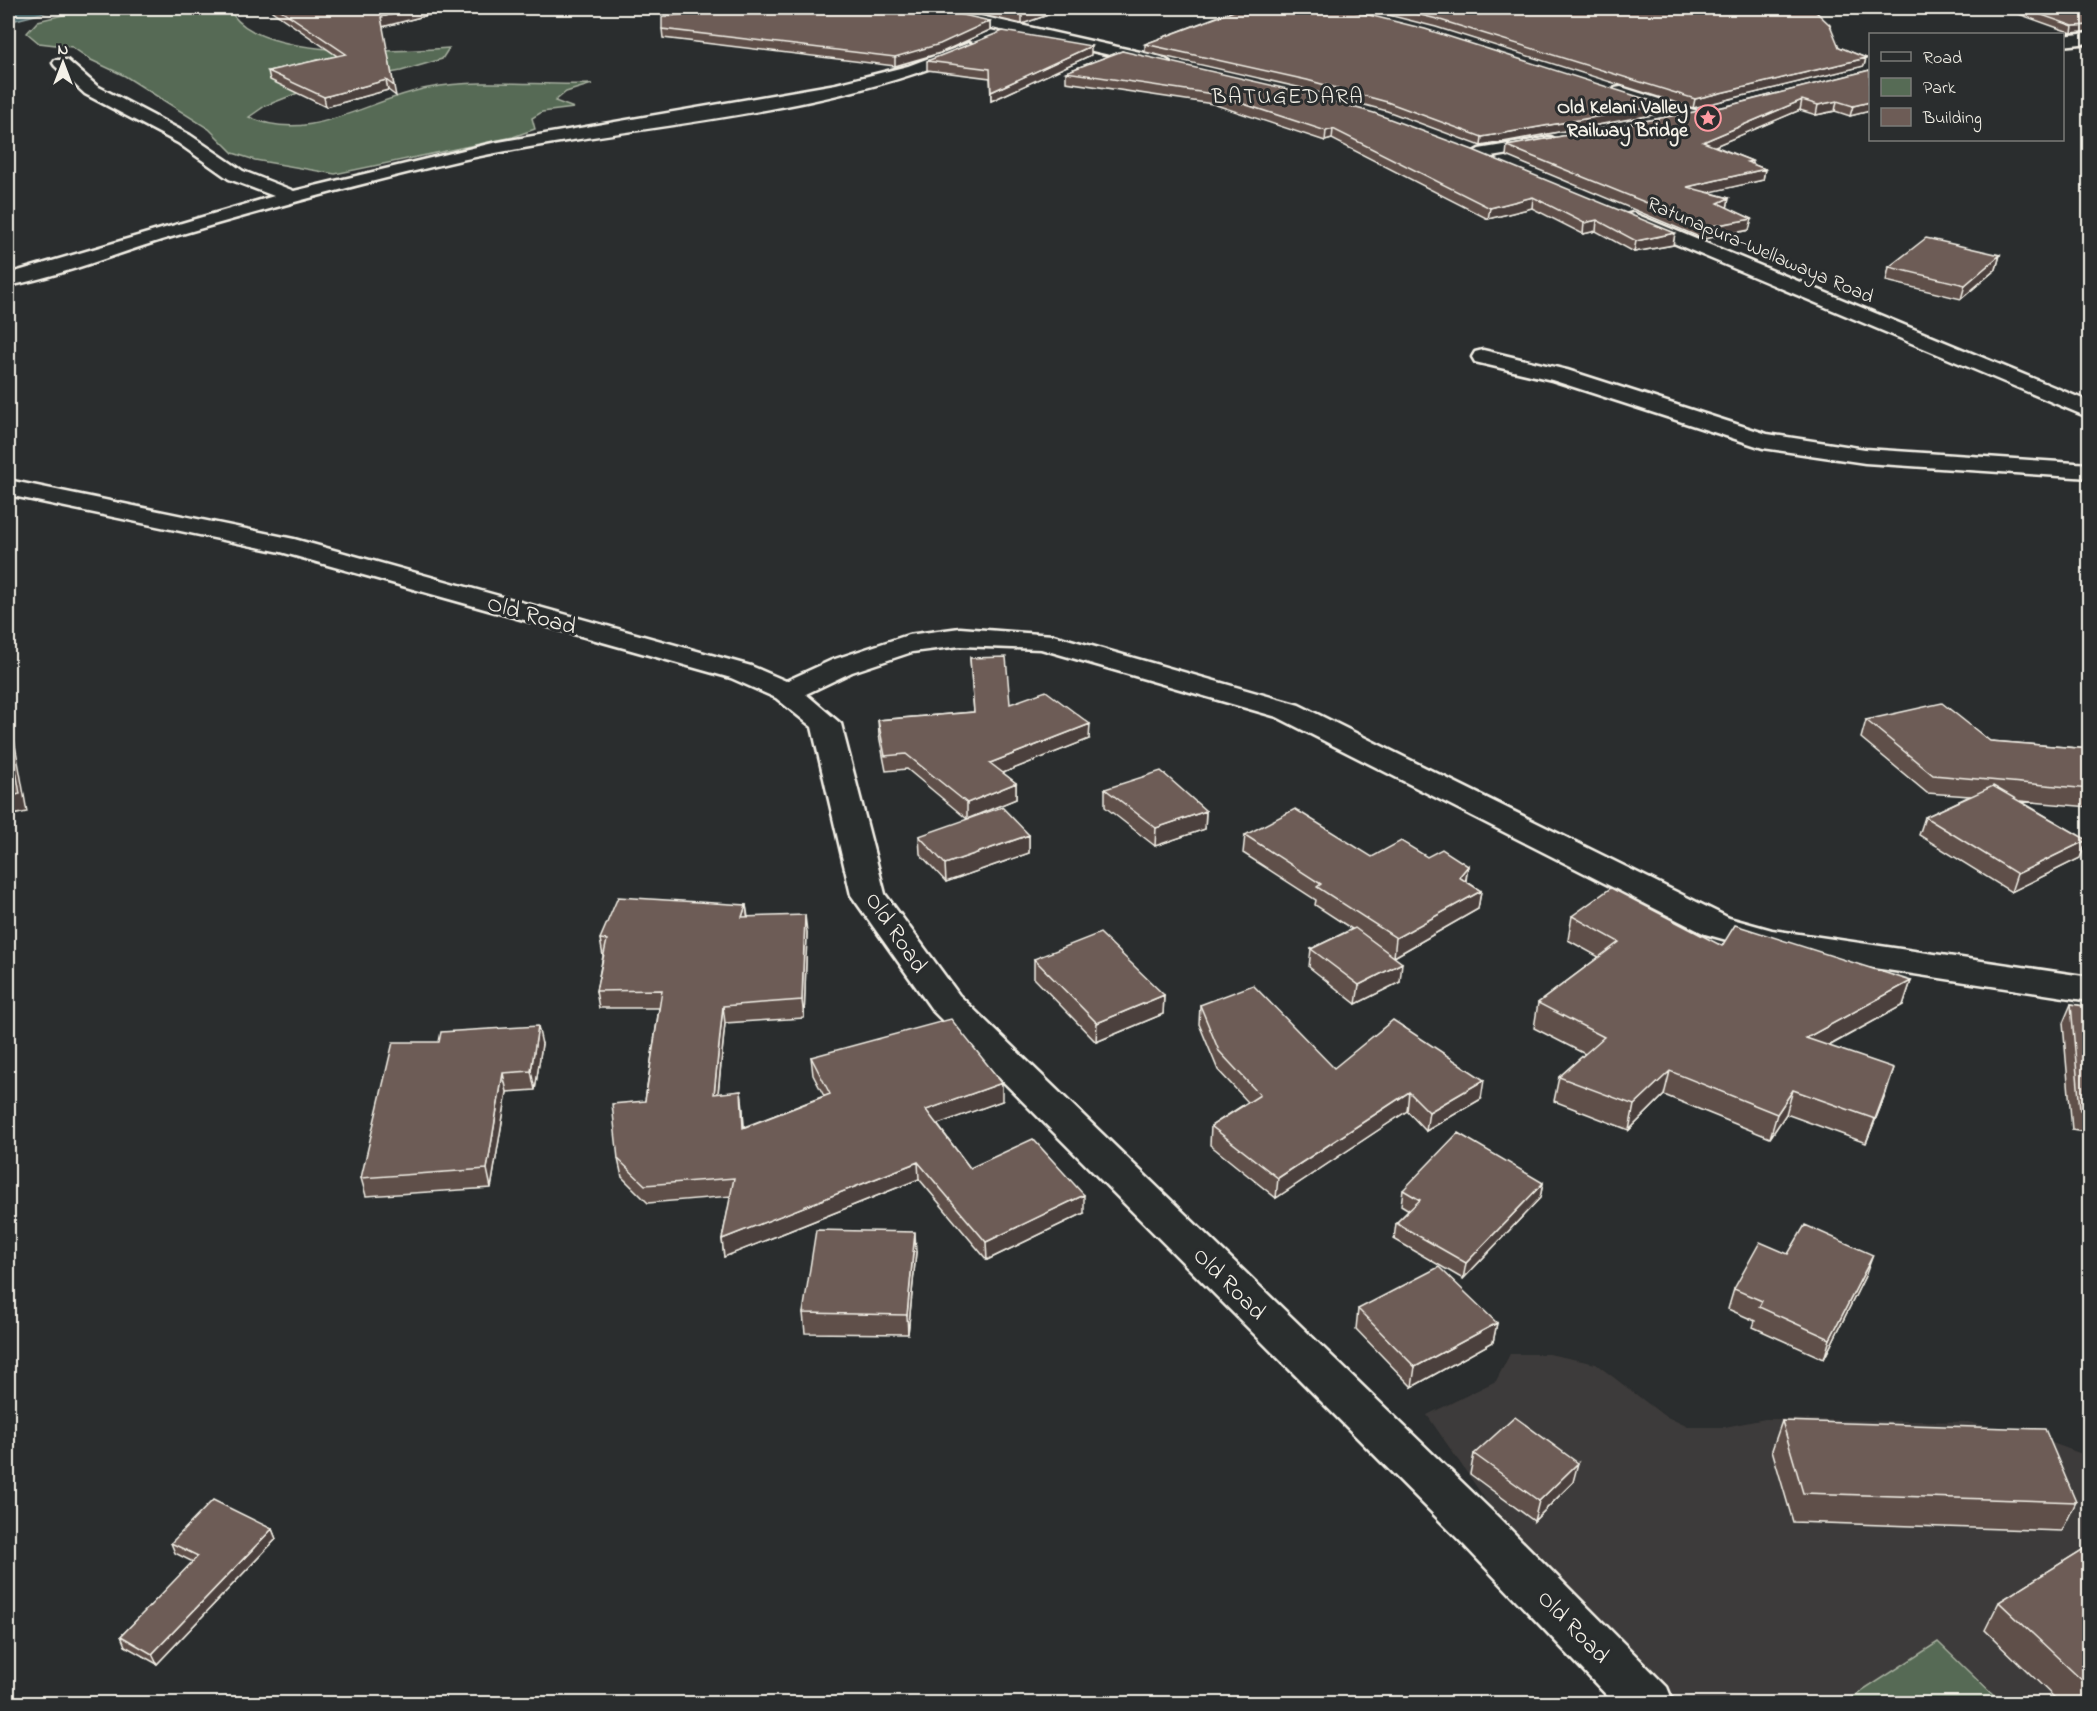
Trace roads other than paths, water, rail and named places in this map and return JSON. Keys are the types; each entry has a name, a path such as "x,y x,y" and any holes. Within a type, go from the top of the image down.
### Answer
{"main road":[{"path":"933,8 1185,68"},
{"path":"8,280 291,196 492,149 586,131 761,105 870,82 947,58 1013,27"},
{"path":"2064,40 2090,38"},
{"path":"61,63 91,90 184,139 236,175 291,196"},
{"path":"1607,88 1700,114 1661,122"},
{"path":"1479,154 1571,138"},
{"path":"1457,146 1512,168"},
{"name":"Ratunapura-Wellawaya Road","path":"1612,210 2090,411"},
{"path":"1483,357 1560,375 1763,441 1865,456 2090,471"},
{"name":"Old Road","path":"8,488 285,545 741,672 786,692 826,724 868,895 946,1003 1473,1523 1649,1704"},
{"path":"786,692 842,666 908,644 960,637 1043,641 1288,711 1717,926 1770,941 2090,989"}],"water":[{"path":"8,8 62,8 8,22"}],"place":[{"name":"Old Kelani Valley Railway Bridge","path":"1708,118"}],"district":[{"name":"BATUGEDARA","path":"1288,95"}]}
